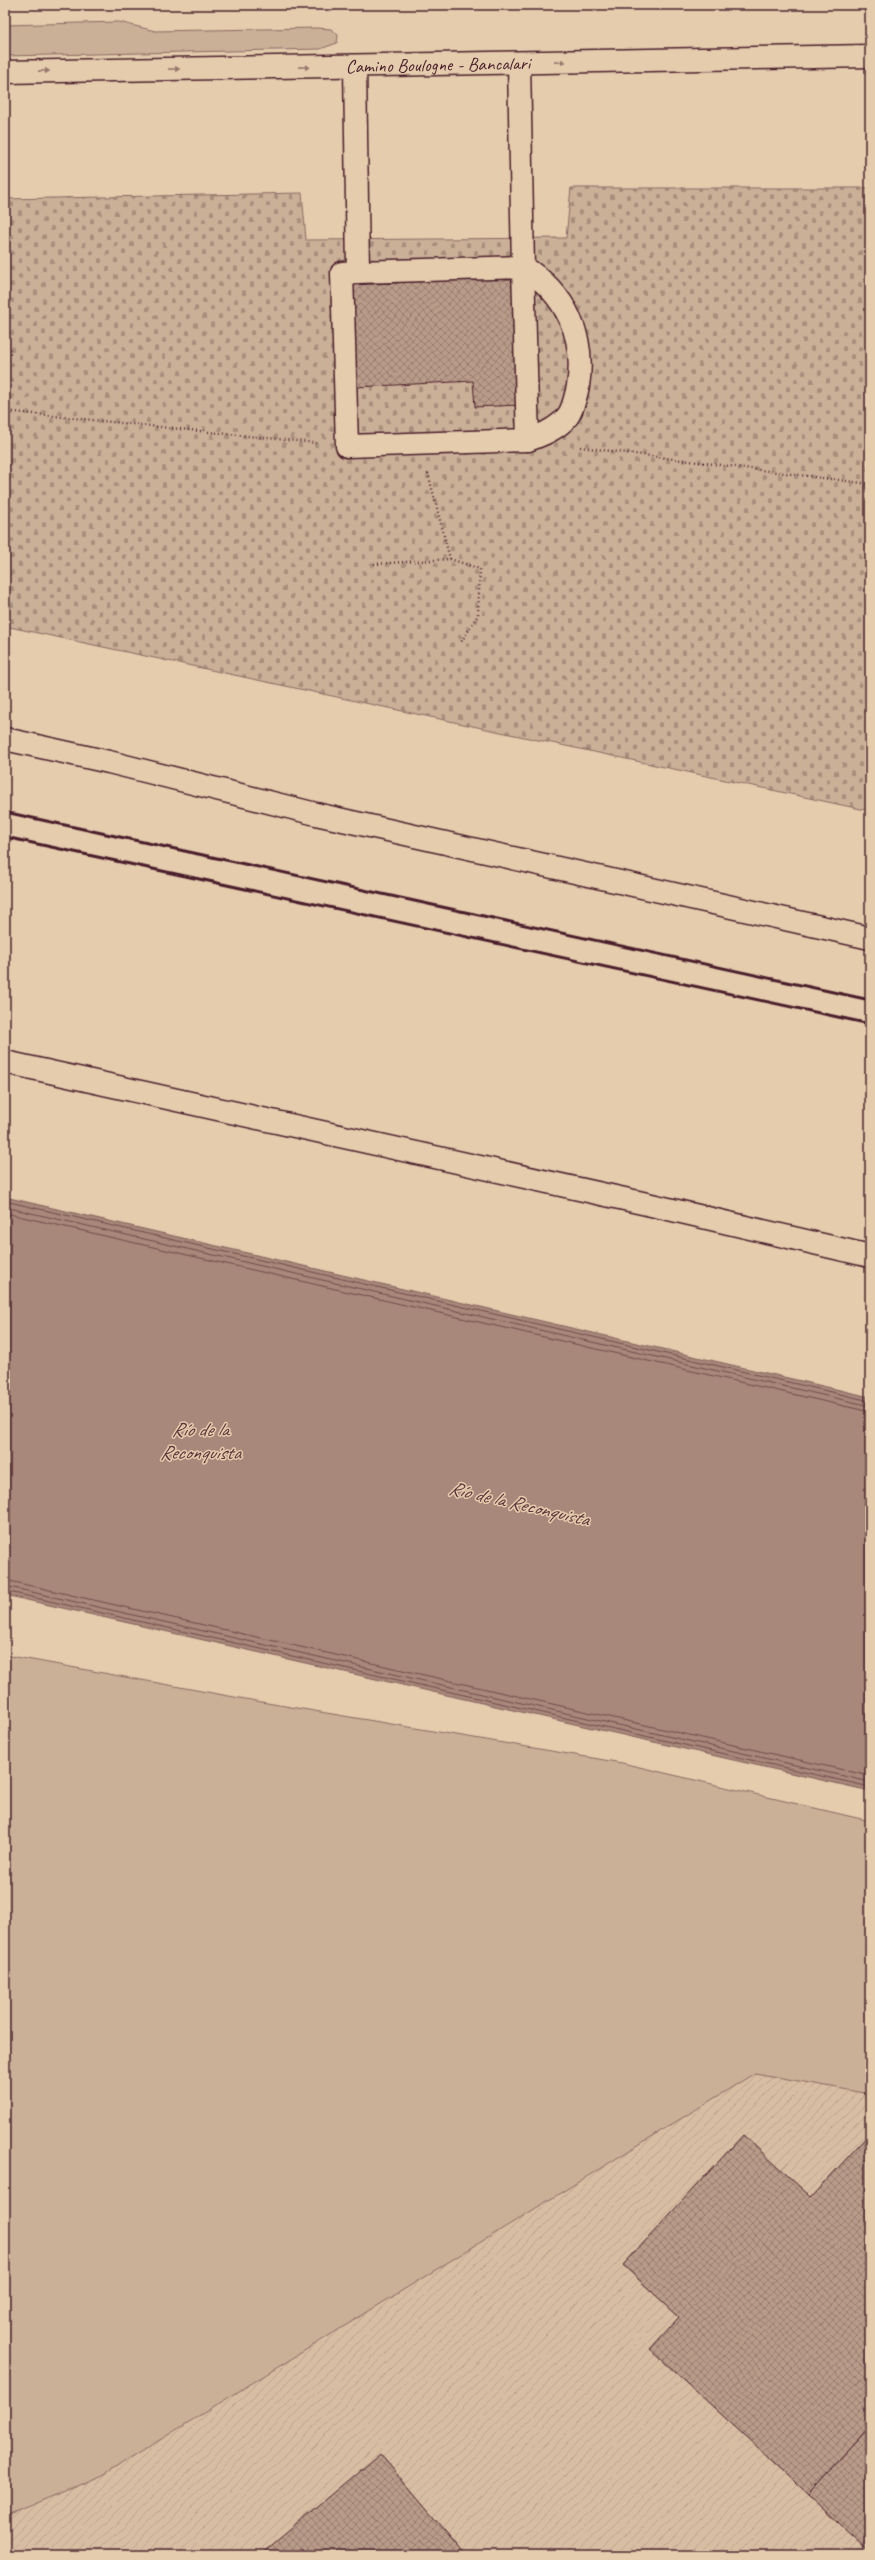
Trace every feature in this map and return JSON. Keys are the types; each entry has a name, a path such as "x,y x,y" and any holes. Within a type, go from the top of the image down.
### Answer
{"main road":[{"name":"Camino Boulogne - Bancalari","path":"5,72 870,56"},
{"path":"519,63 528,440"},
{"path":"355,66 358,272"},
{"path":"523,267 542,278 557,296 576,330 582,363 576,394 568,417 550,432 528,440 347,446 342,273 358,272 523,267"},
{"path":"5,739 109,762 316,814 870,938"},
{"path":"5,1062 631,1201 870,1256"}],"path":[{"path":"5,411 347,446"},
{"path":"421,444 450,559"},
{"path":"575,446 870,484"},
{"path":"374,564 450,559 480,569 478,615 462,642"}],"shaded area":[{"path":"755,2073 870,2094 870,2555 5,2555 5,2516 103,2475"}],"green space":[{"path":"119,22 155,31 317,28 331,29 338,35 337,43 320,49 5,56 5,25"},
{"path":"571,188 870,188 870,811 5,626 5,199 302,193 306,240 566,238"},
{"path":"5,1655 267,1703 622,1763 870,1821 870,2094 755,2073 103,2475 5,2516"}],"water":[{"name":"Río de la Reconquista","path":"5,1197 870,1397 870,1791 5,1595"}],"building":[{"path":"513,277 519,405 475,407 473,381 356,387 351,285"},
{"path":"870,2133 870,2424 807,2493 650,2349 679,2317 623,2265 743,2135 811,2197"},
{"path":"870,2424 870,2552 807,2493"},
{"path":"380,2454 465,2555 260,2555"}],"railway":[{"path":"5,812 870,1000"},
{"path":"5,837 870,1024"}]}
